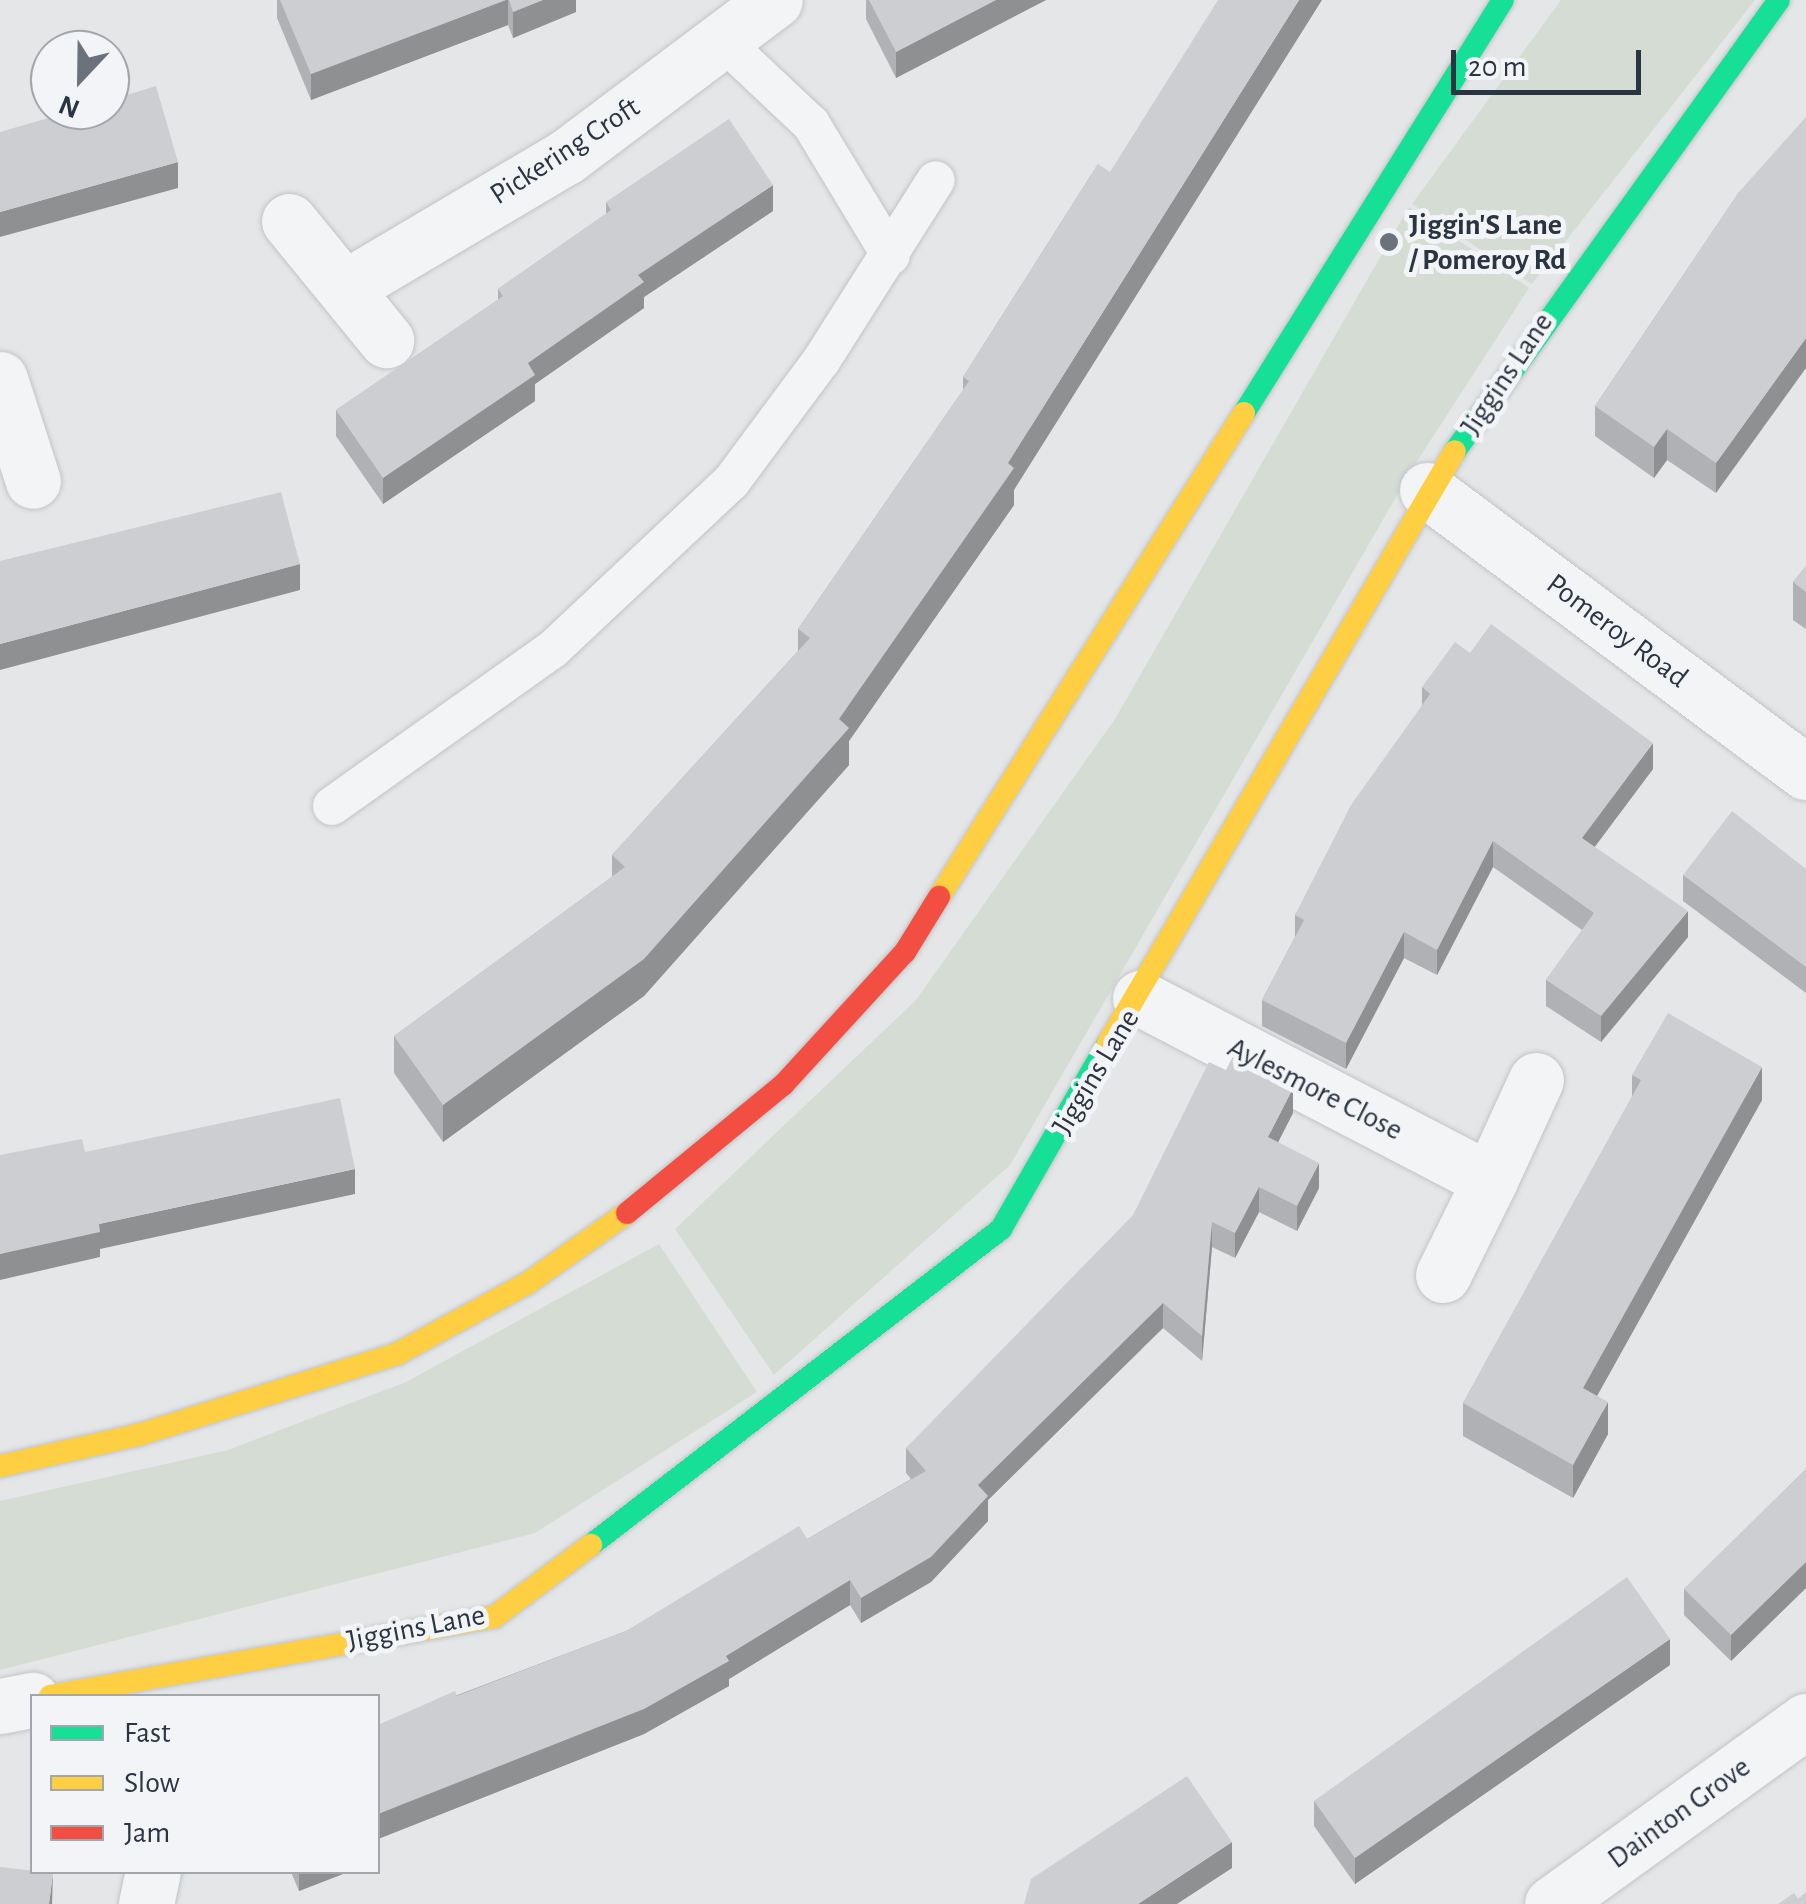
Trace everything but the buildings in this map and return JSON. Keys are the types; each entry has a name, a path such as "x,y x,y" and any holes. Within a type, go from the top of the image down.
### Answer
{"street":[{"name":"Pickering Croft","path":"346,287 566,157 725,42 774,0"},
{"path":"0,1466 138,1435 398,1354 542,1272 645,1200 783,1085 905,952 1503,0"},
{"name":"Jiggins Lane","path":"71,1694 194,1682 494,1616 784,1402 1002,1229 1140,998 1427,490 1779,0"},
{"path":"289,221 386,340"},
{"path":"2,395 32,481"},
{"name":"Pomeroy Road","path":"1427,490 1806,772"},
{"name":"Aylesmore Close","path":"1140,998 1490,1180"},
{"path":"1444,1275 1536,1080"},
{"path":"0,1706 30,1700"},
{"name":"Dainton Grove","path":"1552,1904 1806,1721"},
{"path":"146,1904 153,1874"}],"lane":[{"path":"725,42 810,124 892,256"},
{"path":"332,806 552,649 731,482 892,256 936,180"}],"shaded area":[{"path":"1561,0 1755,0 1532,284 1412,204"},
{"path":"1409,207 1529,288 1414,466 1010,1165 774,1375 675,1229 916,1000 1115,719"},
{"path":"659,1244 757,1392 535,1533 0,1670 0,1501 228,1450 406,1382"}],"traffic: fast":[{"path":"1244,413 1503,0"},
{"path":"1455,451 1779,0"},
{"path":"591,1545 1001,1229 1107,1045"}],"traffic: slow":[{"path":"939,897 1244,413"},
{"path":"1107,1045 1455,451"},
{"path":"0,1466 138,1435 397,1354 528,1283 627,1213"},
{"path":"61,1694 494,1617 591,1545"}],"traffic: jam":[{"path":"627,1213 783,1085 905,952 939,897"}],"place":[{"name":"Jiggin'S Lane / Pomeroy Rd","path":"1389,242"}]}
